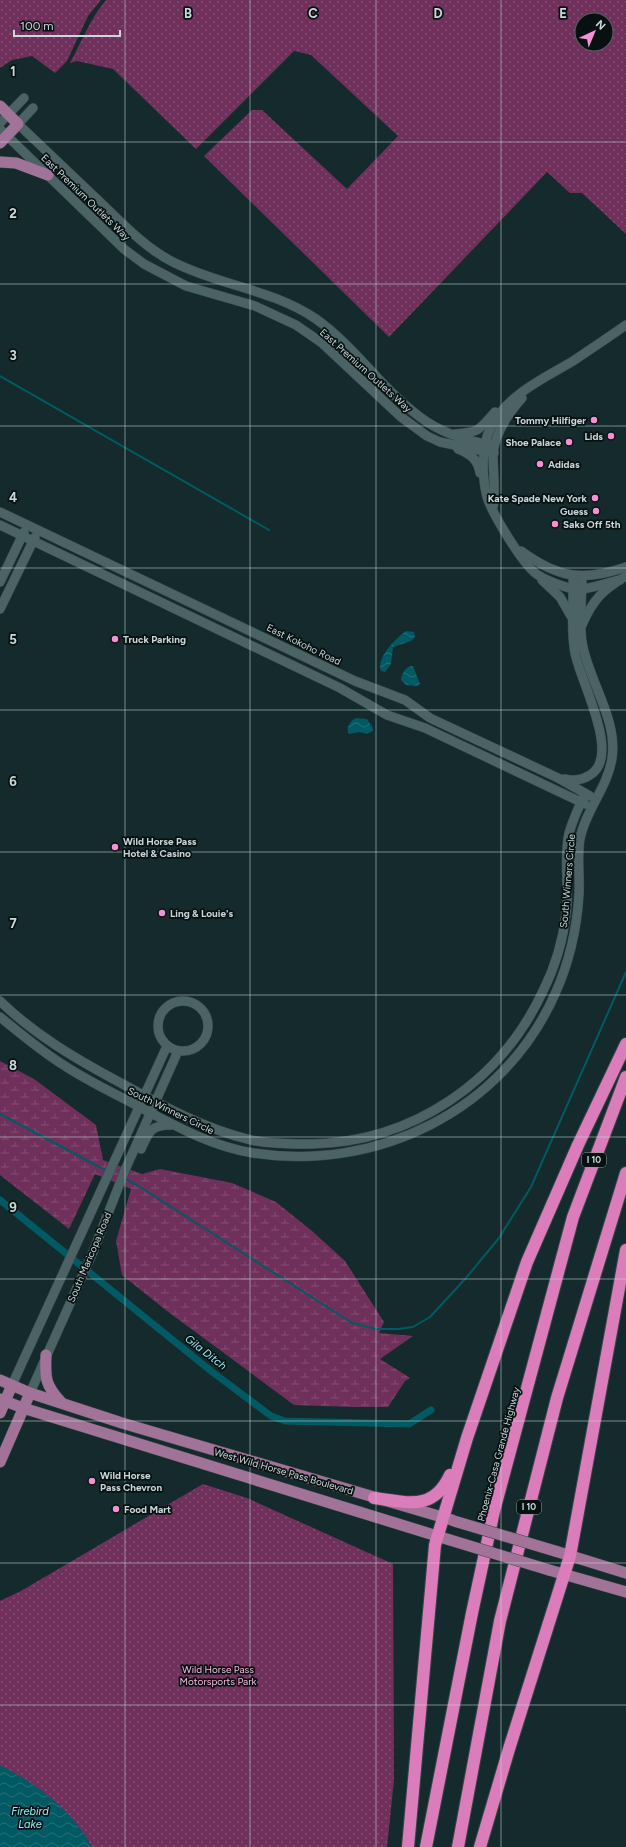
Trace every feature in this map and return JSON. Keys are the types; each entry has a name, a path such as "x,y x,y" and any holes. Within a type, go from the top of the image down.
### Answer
{"highway":[{"path":"408,1847 430,1591 437,1537 467,1438 527,1262 578,1145 626,1044"},
{"name":"Phoenix-Casa Grande Highway","path":"426,1847 472,1613 494,1511 573,1217 626,1077"},
{"name":"I 10","path":"458,1847 502,1613 558,1398 626,1173"},
{"path":"480,1847 509,1749 570,1556 626,1250"},
{"path":"374,1498 411,1503 425,1501 436,1496 448,1480 467,1438"}],"main road":[{"path":"0,106 18,124 2,136"},
{"path":"0,162 16,162 48,175"},
{"path":"46,1355 45,1373 47,1384 62,1404"},
{"name":"West Wild Horse Pass Boulevard","path":"0,1380 62,1404 122,1423 443,1517 626,1573"},
{"name":"South Maricopa Road","path":"0,1413 2,1400 12,1385"},
{"name":"South Maricopa Road","path":"0,1462 30,1392"},
{"name":"West Wild Horse Pass Boulevard","path":"2,1400 23,1408 437,1537 626,1592"}],"street":[{"path":"0,123 24,98"},
{"path":"18,124 33,108"},
{"name":"East Premium Outlets Way","path":"18,124 125,226 151,247 174,262 211,278 260,292 289,304 316,319 344,343 405,404 426,422 449,434 484,447"},
{"name":"East Premium Outlets Way","path":"2,136 48,175 131,256 177,282 255,306 296,325 322,343 401,417 420,431 440,442 494,449"},
{"path":"113,239 125,226"},
{"path":"255,306 260,292"},
{"path":"449,434 468,433 480,430 504,402 532,386 626,325"},
{"path":"493,507 494,449 505,420 532,386"},
{"path":"516,396 502,411 490,428 484,447 486,488 488,497 511,543 537,575 560,597 566,606 572,622"},
{"path":"440,442 473,457 479,465 481,479 486,488"},
{"name":"East Kokoho Road","path":"0,512 366,686 405,700 426,714 558,778 583,798"},
{"path":"0,582 27,525"},
{"name":"East Kokoho Road","path":"0,526 349,692 380,712 420,726 594,804"},
{"path":"0,609 38,530"},
{"path":"511,543 533,559 552,570 578,577 614,572 626,567"},
{"path":"537,575 578,588 623,578"},
{"name":"South Winners Circle","path":"0,1017 29,1041 69,1069 174,1125 214,1143 252,1153 290,1156 331,1155 378,1147 416,1133 450,1114 480,1093 508,1066 534,1032 554,995 568,958 576,919 579,893 580,838 612,758 612,738 603,704 582,642 578,577"},
{"path":"582,642 582,625 592,604 599,594 623,578"},
{"name":"South Winners Circle","path":"558,778 578,780 594,773 601,761 602,750 598,722 576,655 573,639 572,622 578,588"},
{"path":"263,651 268,640"},
{"path":"420,726 426,714"},
{"name":"South Winners Circle","path":"0,1001 36,1032 73,1057 156,1102 220,1131 253,1140 291,1144 328,1144 375,1135 413,1122 444,1105 474,1083 501,1056 526,1024 534,1010 544,990 558,952 566,915 568,890 567,852 569,833 583,798"},
{"path":"180,1001 196,1005 203,1011 207,1019 208,1028 202,1044 195,1049 186,1051 178,1051 166,1046 158,1033 159,1018 164,1009 171,1004 180,1001"},
{"path":"534,1010 543,1015"},
{"path":"29,1041 36,1032"},
{"path":"39,1048 46,1038"},
{"name":"South Maricopa Road","path":"12,1385 166,1046"},
{"name":"South Maricopa Road","path":"30,1392 93,1252 119,1185 178,1051"},
{"path":"126,1170 136,1160 153,1128 161,1125 174,1125"},
{"path":"352,1139 354,1151"}],"green space":[{"path":"0,0 101,0 88,16 67,61 55,73 32,56 12,60 0,68"},
{"path":"106,0 626,0 626,234 582,193 570,193 547,172 389,337 204,156 252,110 262,110 347,189 398,136 311,55 294,51 196,149 113,69 77,61 70,63 91,22"},
{"path":"0,1061 34,1079 96,1125 103,1160 142,1174 160,1169 232,1183 276,1202 312,1231 345,1261 384,1322 379,1333 413,1336 380,1359 410,1378 405,1381 388,1407 294,1405 167,1311 122,1275 116,1241 131,1189 95,1174 69,1229 0,1175"},
{"name":"Wild Horse Pass Motorsports Park","path":"203,1484 247,1498 393,1564 394,1780 387,1847 0,1847 0,1601 21,1591"}],"water":[{"path":"406,631 414,632 415,637 411,641 393,647 391,664 385,672 381,671 381,660 384,654 392,643"},
{"path":"413,666 420,684 418,686 406,685 401,680 404,671 408,667"},
{"path":"356,718 367,719 373,728 373,731 367,734 359,732 349,734 349,725"},
{"name":"Firebird Lake","path":"0,1765 27,1781 52,1799 84,1833 92,1847 0,1847"}],"waterway":[{"path":"0,376 269,530"},
{"path":"125,1179 137,1185 352,1323 376,1329 413,1327 430,1317 466,1278 499,1238 531,1187 626,972"},
{"path":"0,1114 107,1171"},
{"name":"Gila Ditch","path":"0,1200 211,1371 271,1416 285,1421 409,1424 431,1410"}],"place":[{"name":"Tommy Hilfiger","path":"594,420"},
{"name":"Lids","path":"611,436"},
{"name":"Shoe Palace","path":"569,442"},
{"name":"Adidas","path":"540,464"},
{"name":"Kate Spade New York","path":"595,498"},
{"name":"Guess","path":"596,511"},
{"name":"Saks Off 5th","path":"555,524"},
{"name":"Truck Parking","path":"115,639"},
{"name":"Wild Horse Pass Hotel & Casino","path":"115,847"},
{"name":"Ling & Louie's","path":"162,913"},
{"name":"Wild Horse Pass Chevron","path":"92,1481"},
{"name":"Food Mart","path":"116,1509"}]}
